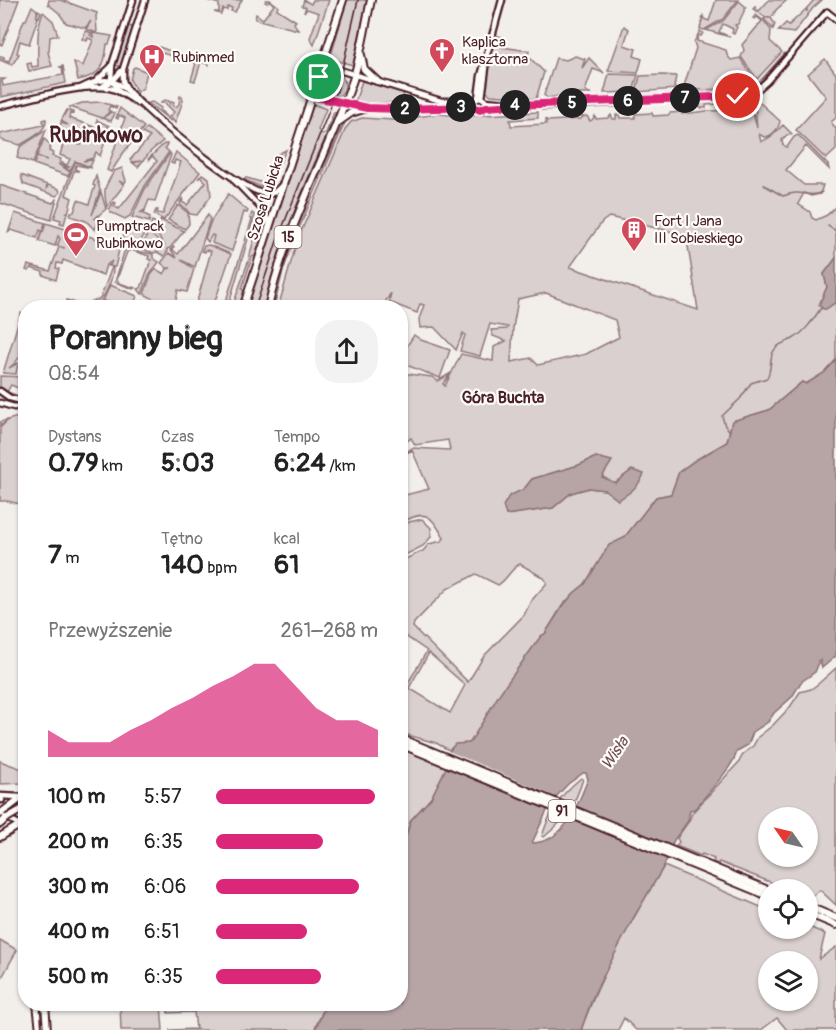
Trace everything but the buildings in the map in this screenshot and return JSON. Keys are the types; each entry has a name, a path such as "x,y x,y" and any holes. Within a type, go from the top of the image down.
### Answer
{"main road":[{"name":"15","path":"312,96 343,0"},
{"name":"15","path":"270,300 287,239 355,74 371,0"},
{"path":"361,46 364,69 377,81"},
{"name":"Szosa Lubicka","path":"246,300 312,96"},
{"path":"336,124 351,113 367,108"},
{"name":"91","path":"408,741 758,886"},
{"name":"91","path":"408,747 758,892"},
{"path":"0,814 18,805"},
{"path":"0,824 18,808"},
{"path":"0,837 18,825"},
{"path":"818,911 836,918"},
{"path":"818,918 836,925"},
{"path":"39,1011 40,1030"},
{"path":"46,1011 47,1030"}],"street":[{"path":"121,93 112,81 112,65 133,0"},
{"path":"130,93 123,81 122,70 145,0"},
{"path":"479,101 502,0"},
{"path":"323,63 441,101 479,101 516,105 743,95 758,89 767,81 827,12"},
{"path":"827,12 836,13"},
{"path":"827,12 836,19"},
{"path":"112,65 115,71 122,70"},
{"path":"0,106 81,88 94,82 112,65"},
{"path":"97,88 112,81 122,70"},
{"path":"94,82 112,81 130,93 233,178 261,208 270,224"},
{"path":"81,88 111,88 142,105"},
{"path":"312,96 367,108 399,109 479,101"},
{"path":"233,178 250,188 267,194 276,191 283,184"},
{"path":"0,392 18,401"},
{"path":"0,403 18,406"},
{"path":"1,799 18,801"},
{"path":"13,807 18,805"},
{"path":"0,814 18,821"}],"shaded area":[{"path":"0,0 19,0 2,45 0,44"},
{"path":"49,0 61,0 97,13 97,33 86,29 91,21 85,28 66,23 48,4"},
{"path":"206,0 242,0 235,12 228,7 227,10 223,9 221,14 214,12 219,12 219,4"},
{"path":"270,0 278,6 277,9 296,21 294,23 298,30 255,19 256,14 263,19 274,5 270,1 265,2"},
{"path":"304,0 311,4 313,0 329,0 314,45 310,38 319,13 307,9 304,12 306,7 302,6"},
{"path":"347,0 367,0 353,65 330,59"},
{"path":"716,0 738,0 723,19 704,30 700,29 703,16 709,21"},
{"path":"769,0 787,0 773,16 767,18 771,18 775,24 773,29 764,19 766,18 753,9 756,6 755,8 759,11"},
{"path":"814,0 822,0 794,33 778,31 786,23 789,25 806,9 807,12 807,8"},
{"path":"739,1 746,7 738,24 735,25 737,27 734,34 733,29 723,24 719,32 730,37 706,30 723,21"},
{"path":"32,6 37,10 37,15 38,10 41,12 39,17 36,16 38,18 29,44 20,41 17,53 19,54 12,65 0,60 1,56 9,61 24,20"},
{"path":"43,12 53,21 58,35 50,37 48,52 52,66 29,71 27,64 31,63 32,67 38,66 38,32"},
{"path":"756,15 764,21 771,30 770,41 782,52 757,79 741,57 744,50 742,45 762,21 757,17 753,18"},
{"path":"127,25 134,28 121,67 116,65"},
{"path":"624,26 629,29 624,45 636,49 634,56 642,59 638,73 608,71"},
{"path":"86,31 92,33 90,35 93,37 93,33 112,36 107,44 105,59 100,69 92,76 78,80 74,62 83,66 93,40 82,39"},
{"path":"700,31 703,33 701,36 698,35 697,41 726,50 731,60 740,58 755,80 721,89 683,89 696,48 694,42"},
{"path":"494,35 503,37 502,47 529,51 528,56 544,72 536,99 491,95 484,90"},
{"path":"159,47 210,65 201,62 195,81 191,80 196,63 155,51"},
{"path":"784,54 781,62 765,79 745,91 723,95 685,95 685,93 747,89 761,80"},
{"path":"575,56 585,59 582,68 589,58 604,73 593,69 585,91 592,94 547,98 544,95 556,58 566,60"},
{"path":"825,59 836,74 836,118 831,122 836,129 836,150 826,159 796,130 826,97 808,74"},
{"path":"63,66 66,83 1,97 0,79 5,79 2,81 3,86 63,75 60,67"},
{"path":"135,67 147,72 143,88 137,92 130,80"},
{"path":"333,73 342,76 345,85 342,94 333,97 324,94 321,85 324,76"},
{"path":"609,74 638,75 633,92 604,93"},
{"path":"640,76 676,76 674,87 677,89 636,92"},
{"path":"362,81 404,93 402,102 374,104 355,102"},
{"path":"180,96 183,101 175,123 171,118 171,121 148,103 152,102 161,108 160,110 168,118 174,112 165,103 161,103 164,100 169,101 170,104 174,102 173,106 176,107"},
{"path":"751,97 752,102 741,104 741,106 723,104 722,107 718,107 717,104 706,105 706,108 700,108 699,105 683,108 685,100"},
{"path":"757,100 780,121 772,134 764,137 759,134 761,142 772,136 783,125 792,134 782,140 783,145 787,147 798,135 828,165 829,169 806,146 786,170 804,185 823,185 820,194 811,196 804,193 798,204 810,212 812,218 816,220 827,215 836,206 836,258 824,274 827,287 819,305 828,307 836,302 836,360 824,373 806,384 802,382 769,410 732,421 727,442 679,472 671,494 656,497 624,538 609,546 585,584 562,606 545,634 541,636 503,690 470,743 456,745 449,750 436,743 408,735 408,683 427,651 408,638 408,558 423,551 429,544 442,541 444,538 427,516 416,516 408,520 408,494 429,489 412,450 408,451 412,448 450,450 448,440 415,445 411,438 408,440 408,374 432,377 438,381 451,373 443,384 445,386 461,354 493,361 494,347 506,341 493,336 491,330 508,327 490,324 480,356 460,351 465,335 463,333 456,350 434,327 420,328 419,319 424,305 420,304 417,313 408,309 408,300 389,300 391,293 386,300 280,300 297,241 346,128 351,122 362,118 393,120 438,114 466,116 538,112 538,118 510,120 511,126 546,124 546,119 547,121 565,120 566,117 567,120 587,116 590,121 595,116 596,119 608,118 611,115 613,119 616,119 616,115 620,118 635,118 635,114 652,113 653,116 681,112 682,114 752,110 757,128 755,104","holes":["609,217 681,234 687,240 698,310 570,267 602,222","546,293 615,320 619,337 586,354 538,365 531,358 511,362 518,299","596,457 602,477 615,483 605,490 589,488 571,493 553,508 506,515 509,497 524,489 532,479 579,465","520,564 544,578 547,583 531,601 524,615 484,656 468,682 413,627 414,623 447,589 476,574 498,585","429,653 465,685 450,713 409,688"]},
{"path":"101,102 117,107 116,109 110,106 108,110 110,111 103,118 111,112 115,113 111,121 70,107 82,103"},
{"path":"633,102 631,106 542,110 545,106"},
{"path":"313,104 326,109 318,130 322,134 326,133 334,112 336,113 286,233 266,300 249,300"},
{"path":"120,108 144,127 111,172 107,170 125,118 119,115 118,119 116,118"},
{"path":"67,110 73,112 73,114 70,113 69,118 97,128 99,123 97,120 109,126 105,140 103,135 105,142 100,156 96,152 93,158 83,161 93,160 90,167 75,161 70,171 65,167 70,167 58,164 70,172 68,176 34,164 37,157 47,160 37,156 44,139 51,145 49,151 53,153 52,156 61,159 60,162 67,165 70,159 60,155 64,141 81,145 83,140 79,136 59,128 61,123 68,125 61,121"},
{"path":"347,118 297,233 283,271 276,300 273,300 297,228 340,129"},
{"path":"46,119 46,124 41,131 20,145 1,140 0,134 44,125 43,120"},
{"path":"147,128 163,141 138,167 133,163 141,161 132,162 130,160 150,137 142,133"},
{"path":"46,130 33,163 17,158 20,147"},
{"path":"164,144 167,144 165,148 169,152 145,186 130,216 125,219 110,212 109,209 114,202 116,203 114,206 119,209 157,161 152,156 148,159"},
{"path":"286,150 270,184 261,187 245,180 247,178 267,184 276,155"},
{"path":"176,152 200,172 164,220 154,215 156,210 158,210 157,213 163,214 181,162 175,160 174,164 171,163"},
{"path":"170,153 155,201 149,200 145,210 140,213 145,211 144,214 150,217 149,222 132,217 145,189"},
{"path":"75,162 92,168 76,165 75,169 79,171 74,171 66,195 72,198 64,224 60,223 61,220 54,218"},
{"path":"122,168 126,181 124,184 119,181 124,185 107,207 106,187 114,171"},
{"path":"202,174 209,178 211,196 197,215 190,214 180,202 183,198 182,202 187,205 206,182 201,177 198,179"},
{"path":"21,175 47,185 46,190 48,185 59,189 60,193 56,196 23,184"},
{"path":"96,176 100,190 92,215 101,192 106,209 94,219 99,217 95,230 86,221 70,216 78,200 89,204"},
{"path":"0,185 53,203 57,198 51,220 0,203"},
{"path":"228,194 248,211 244,212 232,251 212,243 214,236 212,235 208,242 205,238 211,221"},
{"path":"178,205 188,213 189,224 185,229 168,220"},
{"path":"261,211 267,222 266,226 255,256 252,257 242,289 244,292 242,300 235,300 249,259"},
{"path":"15,213 45,223 43,232 46,223 120,246 111,280 102,300 97,300 100,299 112,267 110,265 112,261 108,264 109,266 106,265 103,275 63,260 62,264 57,263 56,268 59,269 56,280 31,268 29,271 26,270 28,265 50,271 59,247 65,248 57,246 60,239 58,236 55,246 39,241 42,231 40,230 37,238 11,230 8,233"},
{"path":"252,213 255,215 230,300 226,300 252,219 250,218"},
{"path":"208,215 210,219 195,267 181,260 194,269 187,292 178,290 176,300 155,300 144,294 151,275 156,269 164,274 167,269 171,268 161,263 169,253 177,258 171,250 174,246 173,250 178,254"},
{"path":"161,220 184,231 167,249 164,256 142,249 148,232 165,246 158,236 149,230 152,221 158,224"},
{"path":"127,225 145,231 139,247 121,243"},
{"path":"209,245 231,254 215,300 197,300 211,251 202,251 204,246"},
{"path":"126,249 153,254 153,258 159,262 149,276 142,294 138,289 141,288 151,260 148,259 149,256 131,250 127,252 117,279 119,283 135,288 115,282"},
{"path":"110,285 137,296 136,300 103,300"},
{"path":"18,323 18,359 9,368 18,363 16,374 3,373"},
{"path":"414,335 421,340 450,350 440,378 408,366 408,344"},
{"path":"0,376 18,377 18,388 11,385 7,392 18,396 18,398 0,389"},
{"path":"18,417 18,504 0,501 0,428 8,420 0,426 0,422"},
{"path":"422,519 431,528 431,537 423,546 408,554 408,523"},
{"path":"836,668 836,905 820,890 818,892 818,879 762,879 719,862 718,864 713,862 714,859 676,846 679,842 677,838 692,813 739,762 743,754 753,746 758,737 790,707 800,692 811,689"},
{"path":"408,751 447,766 431,798 411,820 408,829"},
{"path":"0,761 18,767 18,783 0,784"},
{"path":"581,778 583,779 580,789 569,811 552,830 544,837 542,836 557,804"},
{"path":"664,866 758,906 758,939 818,939 818,931 825,934 819,959 836,947 836,1030 787,1030 777,1018 761,1030 636,1030 624,1018 618,1030 581,1030 589,1008 629,926"},
{"path":"0,940 17,950 1,979 0,978"},
{"path":"120,1011 161,1011 163,1030 121,1030"},
{"path":"168,1011 323,1011 314,1030 169,1030 196,1029 194,1012 168,1013"}],"water":[{"path":"836,258 836,302 823,309 819,305 827,287 824,274"},
{"name":"Wisła","path":"836,360 836,656 822,668 820,660 818,661 815,672 801,682 792,697 774,713 768,722 753,732 748,745 737,751 731,765 719,781 695,809 690,810 688,821 674,840 664,866 634,917 594,994 581,1030 315,1030 323,1011 408,1011 408,829 411,820 431,798 447,766 445,757 455,744 471,741 500,693 541,636 545,634 562,607 585,584 609,545 624,538 656,497 671,494 679,472 727,442 732,421 769,410 802,382 806,384 824,373","holes":["583,773 586,773 588,779 575,810 562,829 544,841 532,843 551,802 568,784"]},
{"path":"596,457 612,461 602,477 615,483 632,470 644,474 633,489 618,500 605,490 589,488 571,493 553,508 506,515 503,506 509,496 524,489 532,479 579,465"}],"pier":[{"path":"446,750 559,798 550,810 444,765 442,756"},
{"path":"576,805 675,847 670,860 568,817"}],"waterway":[{"path":"764,185 783,196 822,192"},
{"path":"828,226 836,231"},
{"path":"730,431 725,426 722,416 740,399 751,383 767,378 774,351 801,333 821,308"}],"tunnel":[{"path":"2,800 17,802"}],"tram line":[{"path":"258,300 277,241 337,91 358,0"},
{"path":"41,1011 42,1030"}],"place":[{"name":"Kaplica klasztorna","path":"442,74"},
{"name":"Rubinmed","path":"152,80"},
{"name":"Fort I Jana III Sobieskiego","path":"634,253"},
{"name":"Pumptrack Rubinkowo","path":"76,258"}],"district":[{"name":"Rubinkowo","path":"96,135"},
{"name":"Góra Buchta","path":"503,398"}],"route":[{"path":"319,77 312,96 367,108 474,107 480,110 486,107 516,105 738,96"}]}
